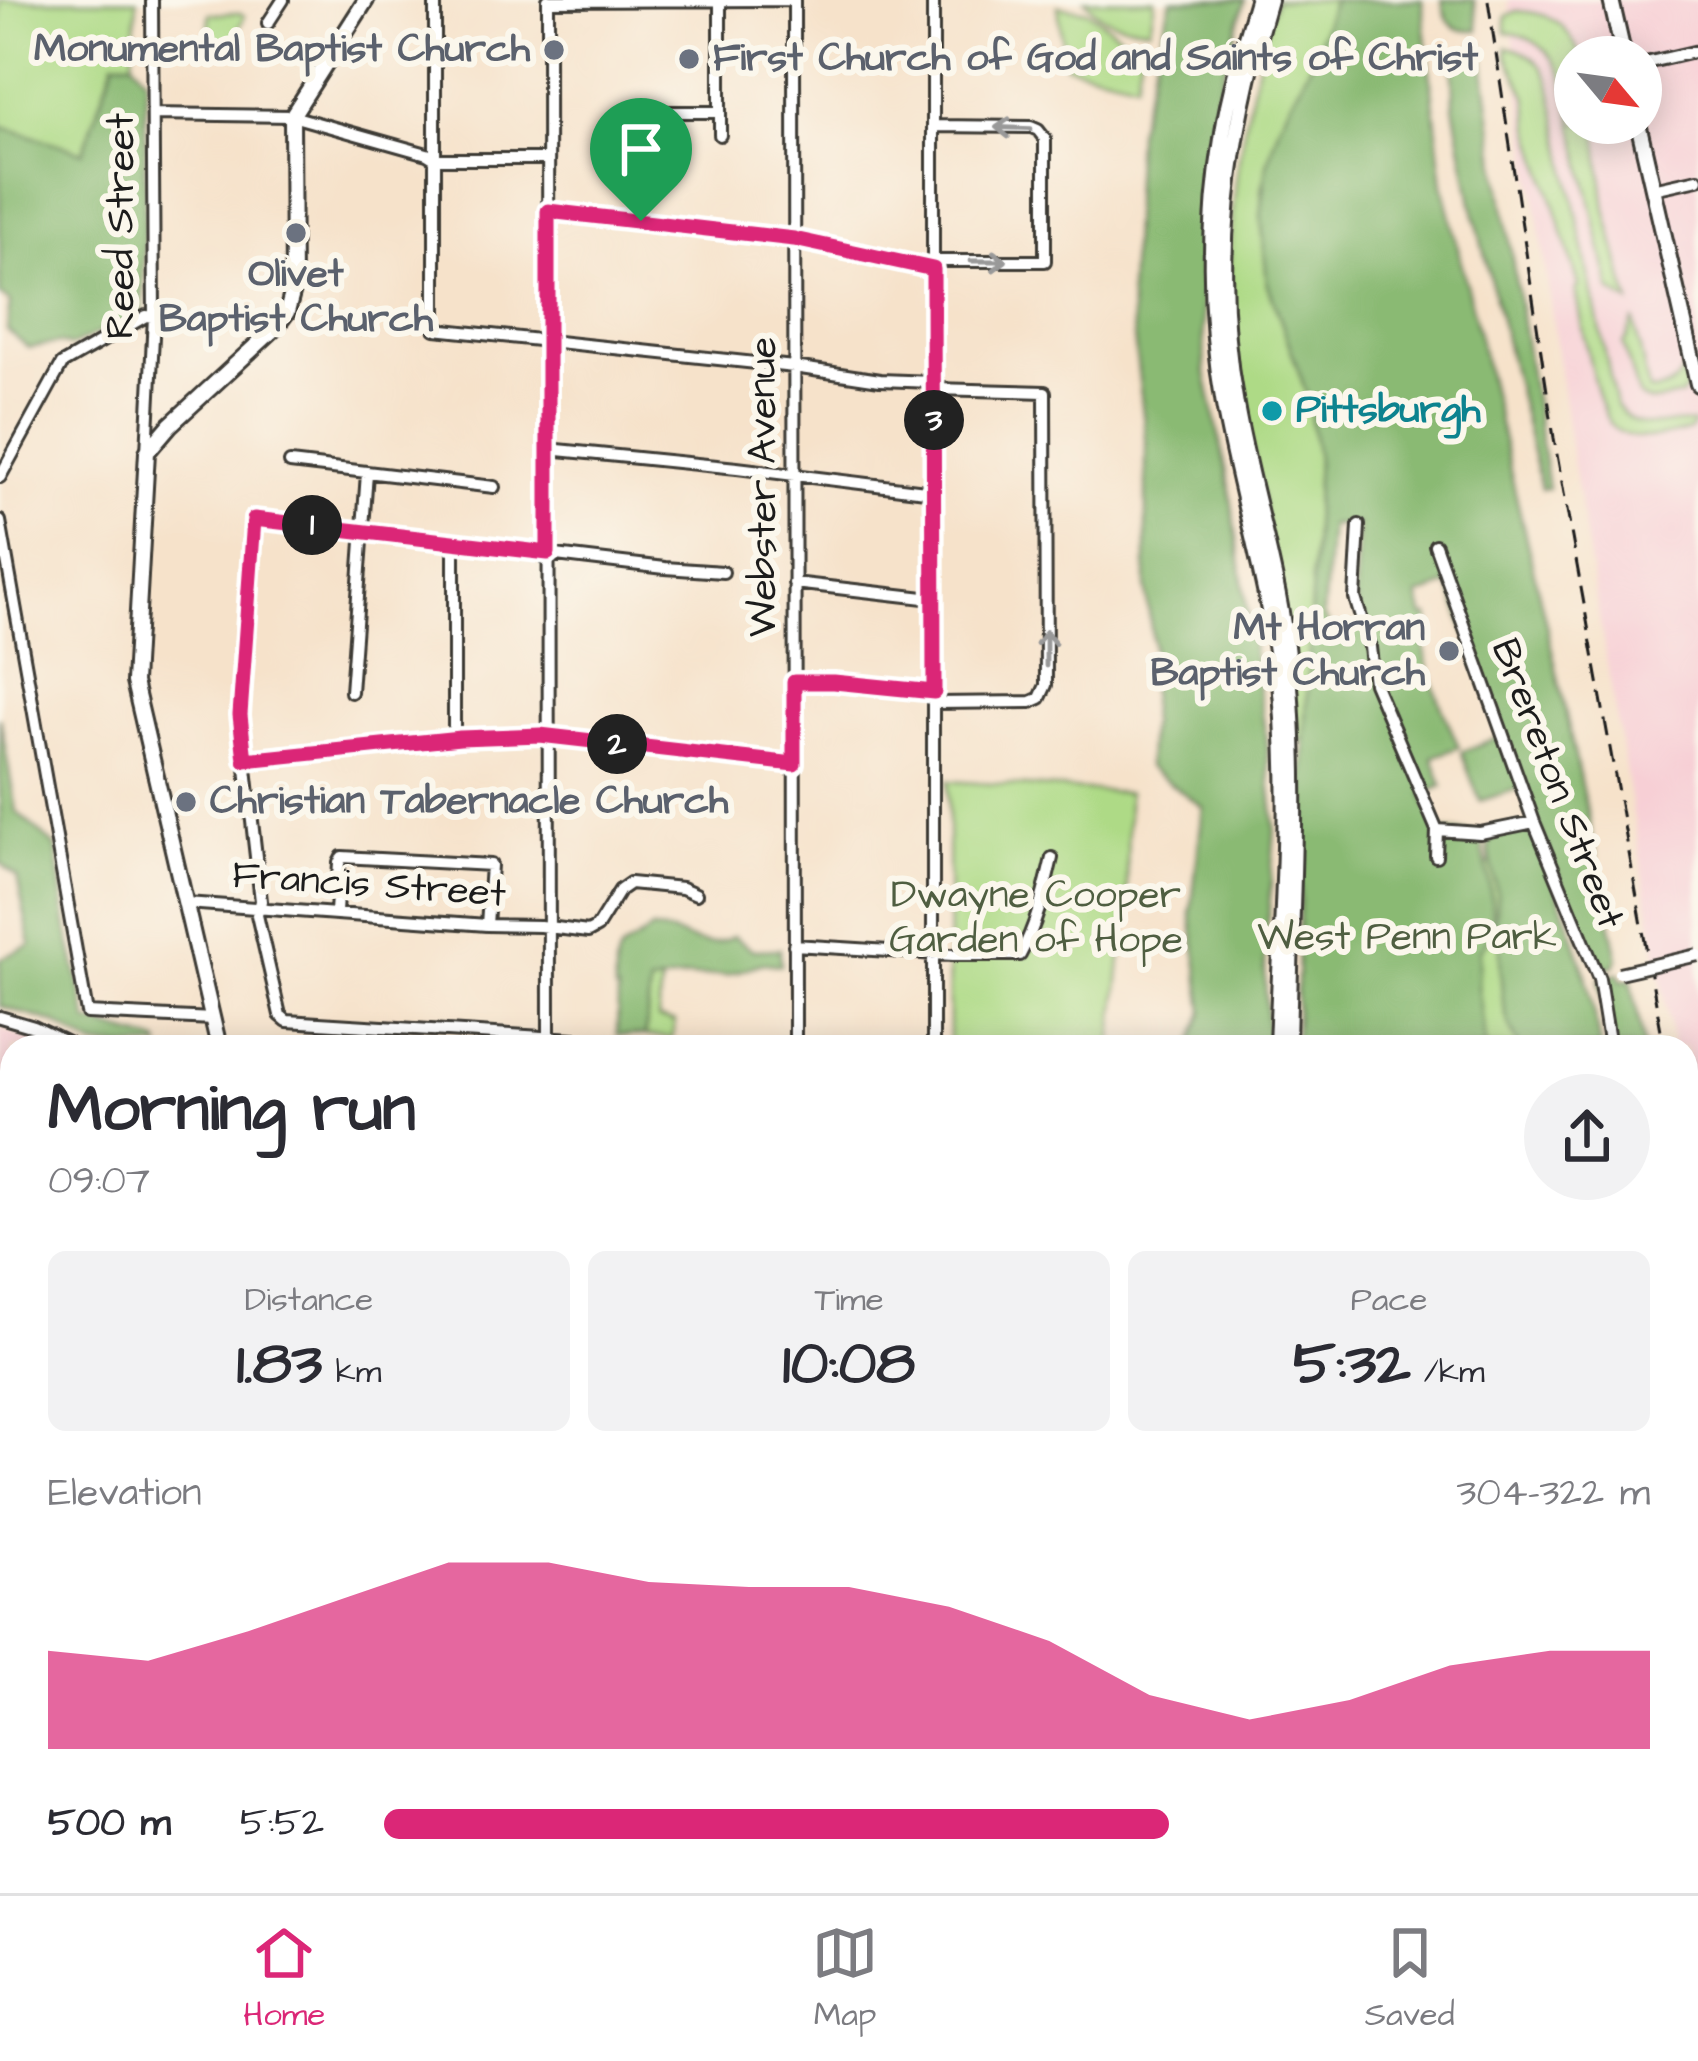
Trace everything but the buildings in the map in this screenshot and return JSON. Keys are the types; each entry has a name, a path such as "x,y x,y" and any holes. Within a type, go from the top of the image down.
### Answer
{"main road":[{"path":"216,1035 134,682 147,452 287,312 293,290 292,116 366,0"},
{"path":"1257,0 1223,130 1212,291 1224,405 1264,578 1280,678 1284,818 1277,1035"},
{"path":"1269,0 1233,146 1224,286 1231,374 1278,597 1292,701 1295,808 1288,1035"},
{"path":"1611,0 1619,36"},
{"path":"1643,144 1698,385"}],"street":[{"name":"Reed Street","path":"147,452 154,317 152,0"},
{"path":"268,23 283,0"},
{"path":"435,0 435,329 933,386 1045,392 1046,685 1040,698 1031,703 934,698 834,682 794,682"},
{"path":"549,1035 548,0 794,0"},
{"name":"Webster Avenue","path":"794,0 795,1035"},
{"path":"933,0 933,1035"},
{"path":"720,1 721,135"},
{"path":"1662,59 1698,51"},
{"path":"659,112 720,112"},
{"path":"153,114 292,116 434,159 548,159"},
{"path":"548,211 794,239 933,265 1045,261 1046,139 1030,127 933,126"},
{"path":"1653,189 1698,179"},
{"path":"0,477 62,364 146,316 154,317"},
{"path":"548,449 934,492"},
{"path":"290,463 494,487"},
{"path":"351,692 367,473"},
{"path":"454,1035 287,1021 280,1015 257,915 261,901 240,715 254,519 723,572"},
{"path":"0,520 87,1013 213,1019"},
{"path":"1359,525 1354,598 1370,647 1374,683 1437,830 1436,856"},
{"path":"454,542 454,739"},
{"name":"Brereton Street","path":"1436,545 1534,822 1599,979 1608,1035"},
{"path":"794,583 933,599"},
{"path":"245,760 454,739 548,736 794,764"},
{"path":"1437,830 1480,833 1534,822"},
{"path":"336,913 342,857 491,865 487,925"},
{"path":"794,945 1020,955 1032,934 1052,858"},
{"name":"Francis Street","path":"186,903 588,932 630,883 682,888 696,894"},
{"path":"1599,979 1698,955"},
{"path":"0,1017 51,1035"}],"shaded area":[{"path":"1508,0 1698,0 1698,1035 1671,1035 1573,466"}],"green space":[{"path":"0,0 137,0 133,61 114,61 84,153 0,126"},
{"path":"1085,0 1155,0 1150,28 1106,18"},
{"path":"1171,0 1245,0 1217,95 1199,213 1205,369 1229,484 1275,827 1265,962 1267,1035 1195,1035 1204,1011 1191,913 1203,807 1147,767 1153,645 1146,590 1146,441 1129,293 1136,132"},
{"name":"West Penn Park","path":"1275,0 1333,0 1310,65 1279,125 1262,189 1267,281 1307,395 1303,299 1317,459 1310,631 1437,830 1484,859 1486,865 1490,864 1491,839 1519,831 1534,836 1585,970 1598,1035 1295,1035 1305,741 1299,740 1236,368 1230,306 1240,151"},
{"path":"1333,0 1422,0 1443,184 1553,654 1618,958 1614,966 1607,967 1591,958 1523,787 1480,801 1461,752 1503,735 1449,585 1418,596 1424,617 1429,616 1430,621 1430,633 1424,638 1428,666 1459,747 1433,757 1443,786 1423,794 1437,830 1480,833 1488,877 1491,927 1480,949 1478,984 1484,1035 1295,1035 1317,459 1307,395 1267,281 1261,216 1267,164 1279,125 1310,65","holes":["1330,525 1358,525 1355,598 1363,628 1330,626 1323,616"]},
{"path":"1442,0 1474,0 1478,31 1452,25"},
{"path":"1058,6 1088,11 1141,50 1136,82 1065,65"},
{"path":"1517,11 1541,14 1570,36 1554,36 1554,62 1541,46 1506,32 1506,17"},
{"path":"209,14 245,16 231,44 209,45"},
{"path":"1482,46 1548,488 1541,489 1472,203 1454,106 1453,66 1468,50"},
{"path":"1507,47 1533,58 1550,82 1554,144 1563,144 1616,406 1634,422 1693,423 1690,430 1642,438 1624,434 1608,420 1590,365 1576,291 1579,285 1531,128 1527,96"},
{"path":"115,61 133,61 146,78 143,312 71,346 28,348 7,330 10,302 0,295 0,126 83,152"},
{"path":"1578,144 1598,144 1606,209 1630,303 1611,291"},
{"path":"1634,321 1649,391 1671,386 1684,368 1686,388 1681,396 1654,402 1638,395 1623,344"},
{"path":"0,717 16,811 56,847 66,923 88,1022 134,1035 75,1035 55,1023 0,1006 0,959 31,945 17,877 0,862"},
{"name":"Dwayne Cooper Garden of Hope","path":"948,781 1128,793 1127,903 1113,1035 949,1035"},
{"path":"1520,830 1534,837 1583,966 1598,1035 1514,1035 1503,998 1500,945 1494,941 1497,894 1488,845 1494,837"},
{"path":"651,930 711,944 733,936 753,950 780,949 781,965 763,963 727,975 650,984 645,1035 617,1035 615,975 617,956"},
{"path":"1619,973 1621,981 1631,979 1642,1035 1608,1035 1599,979"},
{"path":"661,983 658,1019 675,1022 673,1035 645,1035 650,984"}],"railway":[{"path":"1488,0 1554,438 1662,1035"}],"place":[{"name":"Monumental Baptist Church","path":"554,50"},
{"name":"First Church of God and Saints of Christ","path":"689,59"},
{"name":"Olivet Baptist Church","path":"296,233"},
{"name":"Pittsburgh","path":"1272,411"},
{"name":"Mt Horran Baptist Church","path":"1449,651"},
{"name":"Christian Tabernacle Church","path":"186,802"}],"route":[{"path":"548,211 641,221 794,239 933,269 934,692 794,682 794,764 540,735 460,738 245,760 240,715 254,519 548,553 548,211"}]}
